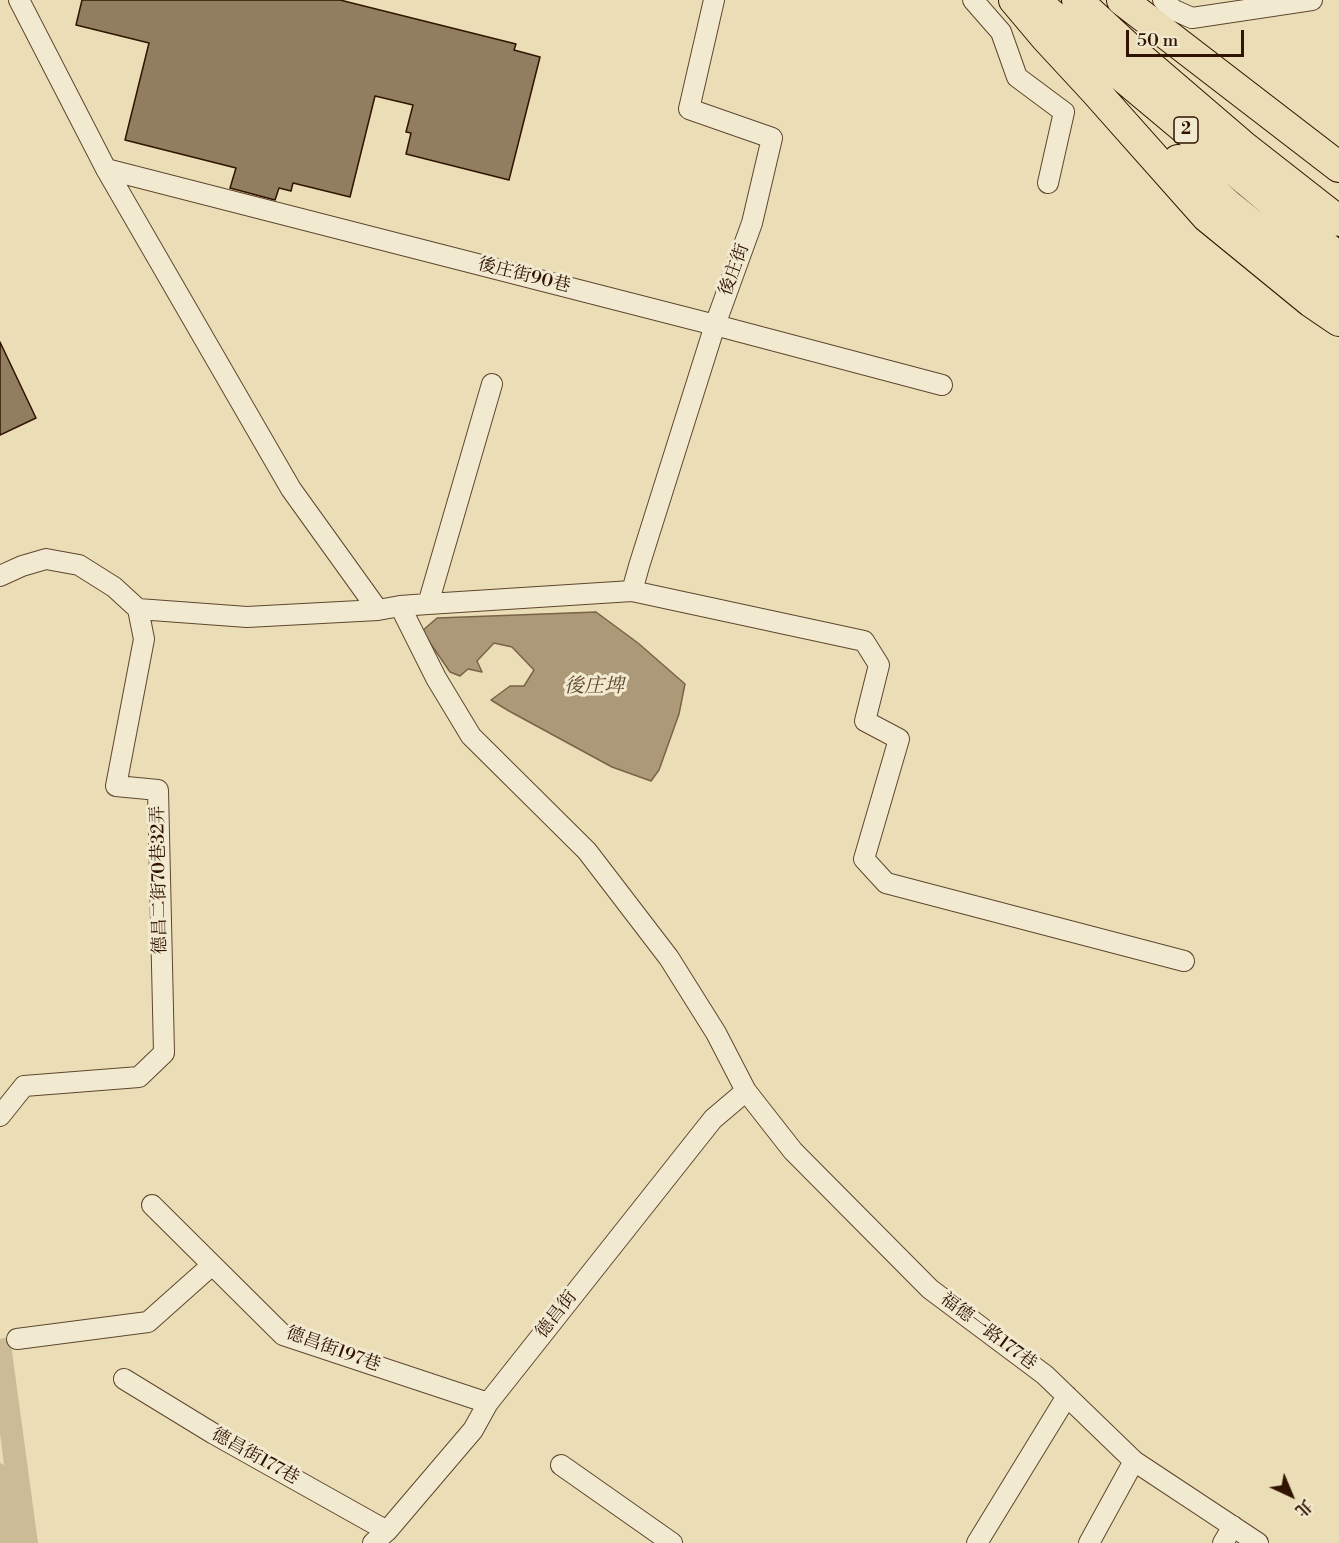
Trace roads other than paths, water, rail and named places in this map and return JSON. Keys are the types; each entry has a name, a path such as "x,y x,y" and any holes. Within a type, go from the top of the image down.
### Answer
{"highway":[{"path":"1014,0 1207,217 1311,302 1339,321"},
{"name":"2","path":"1035,0 1112,69 1339,258"},
{"name":"2","path":"1077,0 1130,49 1242,145 1339,221"},
{"path":"1122,0 1339,167"},
{"path":"1215,71 1339,147"},
{"path":"1095,91 1236,212 1339,291"}],"street":[{"path":"19,0 106,169 291,489 378,610"},
{"name":"後庄街","path":"632,591 715,325 752,224 772,138 689,109 714,0"},
{"path":"973,0 1001,32 1017,77 1064,112 1048,183"},
{"path":"1163,0 1174,10 1192,18 1312,0"},
{"name":"後庄街90巷","path":"106,169 942,385"},
{"path":"428,604 492,384"},
{"path":"0,576 46,559 79,565 114,587 138,609 247,617 378,610 400,606 632,591 864,641 879,665 865,721 899,739 864,859 885,884 1184,961"},
{"name":"福德一路177巷","path":"400,606 436,678 471,736 587,851 669,958 716,1033 746,1090 793,1151 930,1289 1045,1375 1134,1461 1258,1543"},
{"name":"德昌二街70巷32弄","path":"0,1116 24,1086 138,1077 165,1053 158,790 116,786 144,639 138,609"},
{"name":"德昌街","path":"380,1537 473,1431 488,1403 713,1119 746,1090"},
{"name":"德昌街197巷","path":"152,1205 283,1335 488,1403"},
{"path":"17,1339 148,1322 212,1265"},
{"name":"德昌街177巷","path":"124,1379 380,1537"},
{"path":"977,1543 1067,1396"},
{"path":"1089,1543 1134,1461"},
{"path":"561,1465 662,1540"},
{"path":"1223,1543 1233,1526"}],"water":[{"name":"後庄埤","path":"596,612 638,643 685,684 679,714 659,770 651,781 612,767 491,700 510,686 524,686 534,670 512,647 494,643 477,661 482,672 468,669 460,676 450,672 422,631 437,618"}]}
